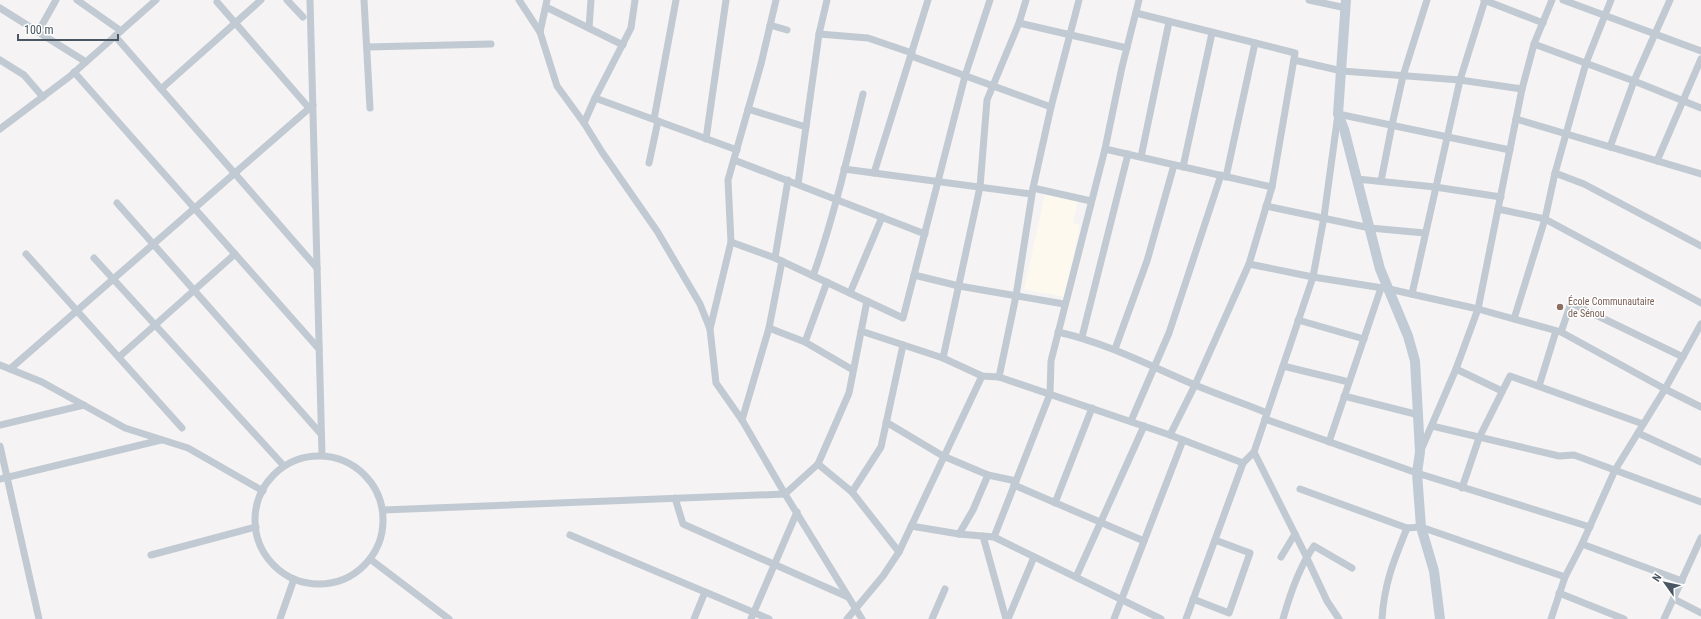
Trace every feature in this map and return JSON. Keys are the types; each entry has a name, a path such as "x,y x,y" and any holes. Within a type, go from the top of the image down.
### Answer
{"street":[{"path":"38,32 56,0"},
{"path":"77,0 121,31"},
{"path":"0,129 74,72 156,0"},
{"path":"161,89 261,0"},
{"path":"287,0 303,17"},
{"path":"310,0 311,107 322,455"},
{"path":"364,0 370,108"},
{"path":"519,0 540,32 557,86 584,123 657,232 700,304 710,329 716,383 742,420 785,494 862,619"},
{"path":"589,28 591,0"},
{"path":"584,123 595,98 631,28 635,0"},
{"path":"649,163 676,0"},
{"path":"706,139 726,0"},
{"path":"710,329 731,242 728,180 776,0"},
{"path":"798,184 819,34 827,0"},
{"path":"874,173 928,0"},
{"path":"731,242 779,259 903,318 965,76 990,0"},
{"path":"943,358 980,187 987,100 1019,24 1026,0"},
{"path":"999,377 1016,296 1032,191 1051,107 1080,0"},
{"path":"994,537 1050,394 1051,361 1064,304 1105,149 1139,0"},
{"path":"1186,619 1243,463 1254,452 1313,277 1324,217 1338,114 1346,4 1309,0"},
{"path":"1381,181 1403,76 1426,0"},
{"path":"1420,452 1456,369 1478,309 1522,89 1534,44 1552,0"},
{"path":"1563,0 1701,51"},
{"path":"1514,319 1545,219 1555,173 1586,63 1611,0"},
{"path":"1610,147 1634,81 1670,0"},
{"path":"1412,294 1446,136 1460,80 1488,1 1542,23"},
{"path":"217,2 311,107"},
{"path":"540,32 546,4 622,45"},
{"path":"0,8 86,62"},
{"path":"1136,14 1295,53 1272,187 1249,264 1195,385 1170,435"},
{"path":"1142,157 1169,22"},
{"path":"1019,24 1127,48"},
{"path":"770,26 787,30"},
{"path":"1183,167 1212,33"},
{"path":"819,34 868,38 965,76 1051,107"},
{"path":"115,36 317,268"},
{"path":"1131,422 1169,333 1223,176 1255,43"},
{"path":"367,47 491,44"},
{"path":"1534,44 1634,81 1701,108"},
{"path":"1657,161 1701,58"},
{"path":"0,60 24,76 42,97"},
{"path":"1294,60 1342,71 1460,80 1522,89"},
{"path":"74,72 319,350"},
{"path":"813,276 822,251 863,94"},
{"path":"595,98 737,150"},
{"path":"10,369 311,107"},
{"path":"748,109 806,127"},
{"path":"1338,114 1510,150"},
{"path":"1338,114 1344,129 1385,288 1408,336 1415,361 1420,452 1417,474 1421,527 1434,570 1440,619"},
{"path":"1516,119 1701,174"},
{"path":"1105,149 1272,187"},
{"path":"1082,337 1128,154"},
{"path":"734,160 925,234"},
{"path":"1115,349 1147,261 1174,165"},
{"path":"844,169 980,187 1032,191 1091,201"},
{"path":"1555,173 1584,184 1701,246"},
{"path":"1356,179 1435,187 1501,196"},
{"path":"742,420 768,328 779,259 788,180"},
{"path":"118,203 321,434"},
{"path":"1266,206 1324,217 1370,228 1425,233"},
{"path":"1498,210 1545,219 1701,303"},
{"path":"850,293 882,217"},
{"path":"26,254 182,428"},
{"path":"119,358 235,254"},
{"path":"94,258 284,466"},
{"path":"1249,264 1313,277 1385,288 1478,309 1558,331 1701,407"},
{"path":"914,275 959,286 1064,304"},
{"path":"805,342 827,282"},
{"path":"1329,442 1364,339 1385,288"},
{"path":"383,510 785,494 818,464 849,393 867,301"},
{"path":"1539,386 1558,331 1571,303 1683,357"},
{"path":"1298,320 1364,339"},
{"path":"1551,619 1565,577 1590,527 1615,470 1665,389 1701,324"},
{"path":"768,328 805,342 853,370"},
{"path":"861,331 943,358 982,376 999,377 1170,435 1243,463"},
{"path":"1058,332 1082,337 1115,349 1266,416 1329,442 1417,474 1590,527"},
{"path":"852,492 881,447 903,345"},
{"path":"0,365 42,382 125,428 188,448 262,490"},
{"path":"1283,366 1349,382"},
{"path":"1456,369 1502,391"},
{"path":"847,619 883,576 899,552 982,376"},
{"path":"1462,488 1479,438 1510,376 1643,424"},
{"path":"1344,396 1419,415"},
{"path":"0,425 84,405"},
{"path":"1055,503 1092,408"},
{"path":"886,422 943,456 988,475 1015,483 1055,503 1144,541"},
{"path":"1076,577 1102,523 1144,426"},
{"path":"1432,426 1559,456 1574,455 1701,502"},
{"path":"1638,433 1701,462"},
{"path":"4,479 161,440"},
{"path":"1114,619 1183,440"},
{"path":"0,446 4,479 39,619"},
{"path":"1254,452 1327,601 1339,619"},
{"path":"322,455 345,461 365,474 375,487 383,510 382,534 370,559 355,573 333,582 317,584 294,579 280,570 268,559 260,545 256,527 257,506 262,490 272,477 284,466 306,457 322,455"},
{"path":"818,464 852,492 899,552"},
{"path":"959,534 973,510 988,475"},
{"path":"1300,489 1407,528 1421,527 1565,577"},
{"path":"675,498 683,524 849,598"},
{"path":"753,616 796,512"},
{"path":"911,526 959,534 994,537 1161,619"},
{"path":"151,554 256,527"},
{"path":"1382,619 1383,598 1390,571 1407,528"},
{"path":"1281,557 1295,534"},
{"path":"570,535 706,592 753,616 769,619"},
{"path":"983,536 1007,619"},
{"path":"1664,619 1701,538"},
{"path":"1193,599 1229,613 1250,553 1215,540"},
{"path":"1582,544 1682,581"},
{"path":"1283,619 1289,599 1306,556 1314,546 1352,568"},
{"path":"1007,619 1034,557"},
{"path":"370,559 449,619"},
{"path":"280,619 294,579"},
{"path":"932,619 945,589"},
{"path":"694,619 706,592"},
{"path":"1559,593 1624,619"},
{"path":"1674,599 1701,613"}],"shaded area":[{"path":"1045,194 1078,200 1073,223 1080,225 1065,297 1024,289"}],"place":[{"name":"École Communautaire de Sénou","path":"1560,307"}]}
